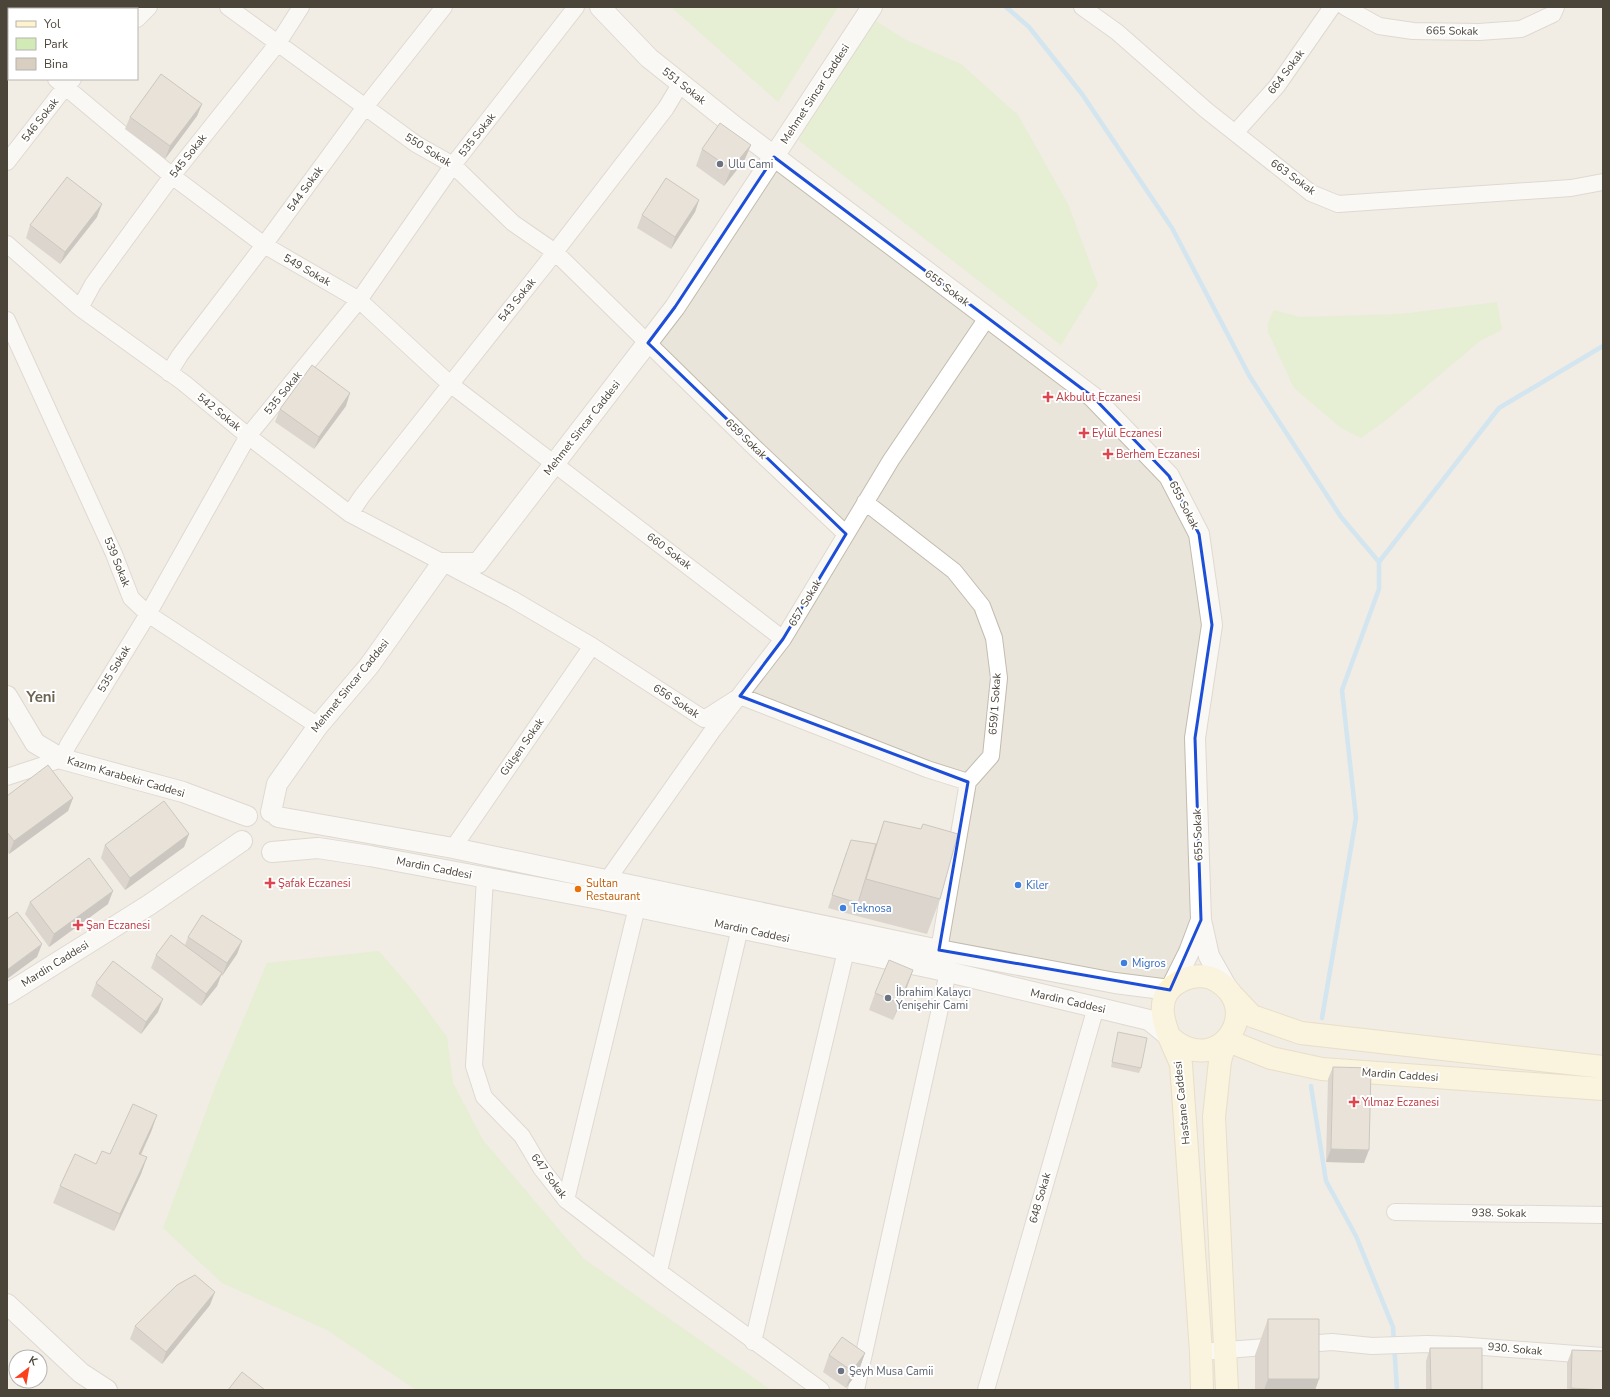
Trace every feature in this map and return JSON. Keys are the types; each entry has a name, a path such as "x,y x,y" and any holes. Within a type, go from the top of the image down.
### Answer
{"main road":[{"path":"1171,1038 1164,1027 1162,1014 1164,1002 1170,990 1179,982 1191,977 1204,976 1216,980 1229,991 1252,1016 1300,1033 1603,1067"},
{"path":"1227,1390 1214,1117 1220,1061 1226,1040 1233,1031 1237,1019 1236,1007 1229,991"},
{"name":"Hastane Caddesi","path":"1171,1038 1181,1046 1193,1051 1205,1051 1216,1047 1226,1040"},
{"name":"Hastane Caddesi","path":"1171,1038 1181,1064 1202,1352 1202,1390"},
{"name":"Mardin Caddesi","path":"1226,1040 1271,1058 1322,1070 1603,1089"}],"street":[{"path":"138,18 149,7"},
{"name":"550 Sokak","path":"228,7 416,144 453,165 513,223 556,252 648,343"},
{"name":"544 Sokak","path":"169,373 180,355 264,245 364,107 444,7"},
{"name":"535 Sokak","path":"62,759 68,745 148,614 248,436 359,300 453,165 576,7"},
{"name":"551 Sokak","path":"600,7 649,58 774,157"},
{"name":"Mehmet Sincar Caddesi","path":"274,815 276,784 318,726 369,666 442,563 478,563 675,307 872,7"},
{"name":"663 Sokak","path":"1082,7 1118,32 1206,110 1311,193 1338,204 1571,188 1603,182"},
{"name":"664 Sokak","path":"1235,133 1277,86 1332,7"},
{"name":"665 Sokak","path":"1345,7 1379,26 1413,31 1479,32 1521,29 1553,14 1556,7"},
{"name":"545 Sokak","path":"80,308 93,284 172,176 278,43 299,9"},
{"name":"549 Sokak","path":"65,81 172,176 264,245 359,300 450,384 555,463"},
{"name":"546 Sokak","path":"7,162 65,81"},
{"name":"543 Sokak","path":"350,514 450,384 556,252 666,108 681,83"},
{"name":"655 Sokak","path":"774,157 1093,397 1169,476 1199,534 1212,625 1195,738 1201,920 1209,956 1229,991"},
{"name":"542 Sokak","path":"7,244 80,308 169,373 350,514 442,563"},
{"name":"657 Sokak","path":"608,879 713,730 784,639 891,460 987,318"},
{"name":"539 Sokak","path":"7,320 114,554 131,598 148,614 318,726"},
{"name":"659 Sokak","path":"648,343 846,534"},
{"name":"660 Sokak","path":"555,463 784,639"},
{"name":"659/1 Sokak","path":"865,502 954,571 982,606 994,638 999,678 992,756 968,782"},
{"name":"656 Sokak","path":"442,563 512,599 592,646 704,719 740,696"},
{"name":"Gülşen Sokak","path":"453,848 592,646"},
{"name":"Kazım Karabekir Caddesi","path":"7,696 35,743 62,759 183,792 247,816"},
{"path":"740,696 927,768 968,782 939,950"},
{"path":"7,777 62,759"},
{"path":"242,841 241,828 247,816 258,811 274,815 284,829 284,836 282,842 272,852"},
{"name":"Mardin Caddesi","path":"274,815 453,848 608,879 939,950 1115,983 1170,990"},
{"name":"Mardin Caddesi","path":"7,994 149,905 242,841 251,852 265,854 318,848 637,907 948,972 1149,1020 1171,1038"},
{"name":"647 Sokak","path":"485,878 474,1066 484,1097 522,1136 541,1168 566,1200 753,1342 821,1390"},
{"path":"566,1200 637,907"},
{"name":"655 Sokak","path":"1170,990 1189,952 1201,920"},
{"path":"659,1271 740,928"},
{"path":"753,1342 846,951"},
{"path":"856,1390 948,972"},
{"name":"648 Sokak","path":"986,1390 1096,1007"},
{"name":"938. Sokak","path":"1395,1212 1603,1215"},
{"path":"7,1304 81,1373 107,1390"},
{"name":"930. Sokak","path":"1202,1352 1332,1342 1372,1346 1427,1344 1603,1356"}],"highlighted area":[{"path":"774,157 1093,397 1169,476 1199,534 1212,625 1195,738 1201,920 1170,990 939,950 968,782 740,696 783,639 846,534 648,343 675,307"}],"shaded area":[{"path":"7,7 1603,7 1603,1390 7,1390"}],"green space":[{"path":"671,7 838,7 778,102"},
{"path":"871,18 906,40 961,64 1018,115 1068,204 1098,285 1061,345 798,140"},
{"path":"1497,302 1502,330 1480,341 1385,421 1361,438 1341,428 1294,388 1268,332 1268,323 1274,310 1300,317 1401,314"},
{"path":"379,951 414,992 447,1037 453,1083 483,1140 584,1259 771,1390 416,1390 327,1330 222,1283 163,1228 217,1082 267,963"}],"building":[{"path":"161,74 202,104 170,146 130,117"},
{"path":"720,123 751,145 731,169 702,149"},
{"path":"67,177 102,204 65,252 30,225"},
{"path":"666,178 699,200 675,237 642,215"},
{"path":"312,365 350,393 319,437 280,409"},
{"path":"48,765 73,798 14,841 7,832 7,796"},
{"path":"164,801 189,834 130,878 105,845"},
{"path":"884,821 921,829 923,824 958,834 940,899 866,879"},
{"path":"851,840 876,844 858,903 832,895"},
{"path":"89,858 113,891 54,934 30,902"},
{"path":"17,912 42,944 7,970 7,919"},
{"path":"202,915 242,941 227,963 188,937"},
{"path":"171,935 222,973 206,994 156,955"},
{"path":"889,960 913,970 899,1003 875,993"},
{"path":"113,961 163,999 146,1022 96,983"},
{"path":"1118,1032 1147,1038 1141,1068 1112,1062"},
{"path":"1333,1067 1371,1068 1369,1150 1331,1149"},
{"path":"133,1104 157,1115 139,1154 147,1157 120,1214 60,1186 75,1154 96,1164 102,1151 110,1154"},
{"path":"195,1275 215,1292 166,1352 135,1326 177,1285"},
{"path":"1268,1319 1319,1319 1319,1379 1268,1379"},
{"path":"842,1337 865,1353 852,1371 829,1355"},
{"path":"1430,1348 1482,1348 1482,1390 1431,1390"},
{"path":"1572,1350 1603,1351 1603,1390 1571,1388"},
{"path":"242,1372 265,1390 228,1390"}],"waterway":[{"path":"1006,7 1029,27 1082,94 1172,228 1250,377 1341,517 1379,562 1379,589 1342,690 1356,818 1322,1018"},
{"path":"1379,562 1499,408 1603,346"},
{"path":"1311,1086 1326,1181 1356,1236 1393,1327 1397,1390"}],"place":[{"name":"Ulu Cami","path":"720,164"},
{"name":"Akbulut Eczanesi","path":"1048,397"},
{"name":"Eylül Eczanesi","path":"1084,433"},
{"name":"Berhem Eczanesi","path":"1108,454"},
{"name":"Şafak Eczanesi","path":"270,883"},
{"name":"Kiler","path":"1018,885"},
{"name":"Sultan Restaurant","path":"578,889"},
{"name":"Teknosa","path":"843,908"},
{"name":"Şan Eczanesi","path":"78,925"},
{"name":"Migros","path":"1124,963"},
{"name":"İbrahim Kalaycı Yenişehir Cami","path":"888,998"},
{"name":"Yılmaz Eczanesi","path":"1354,1102"},
{"name":"Şeyh Musa Camii","path":"841,1371"}],"district":[{"name":"Yeni","path":"41,697"}]}
